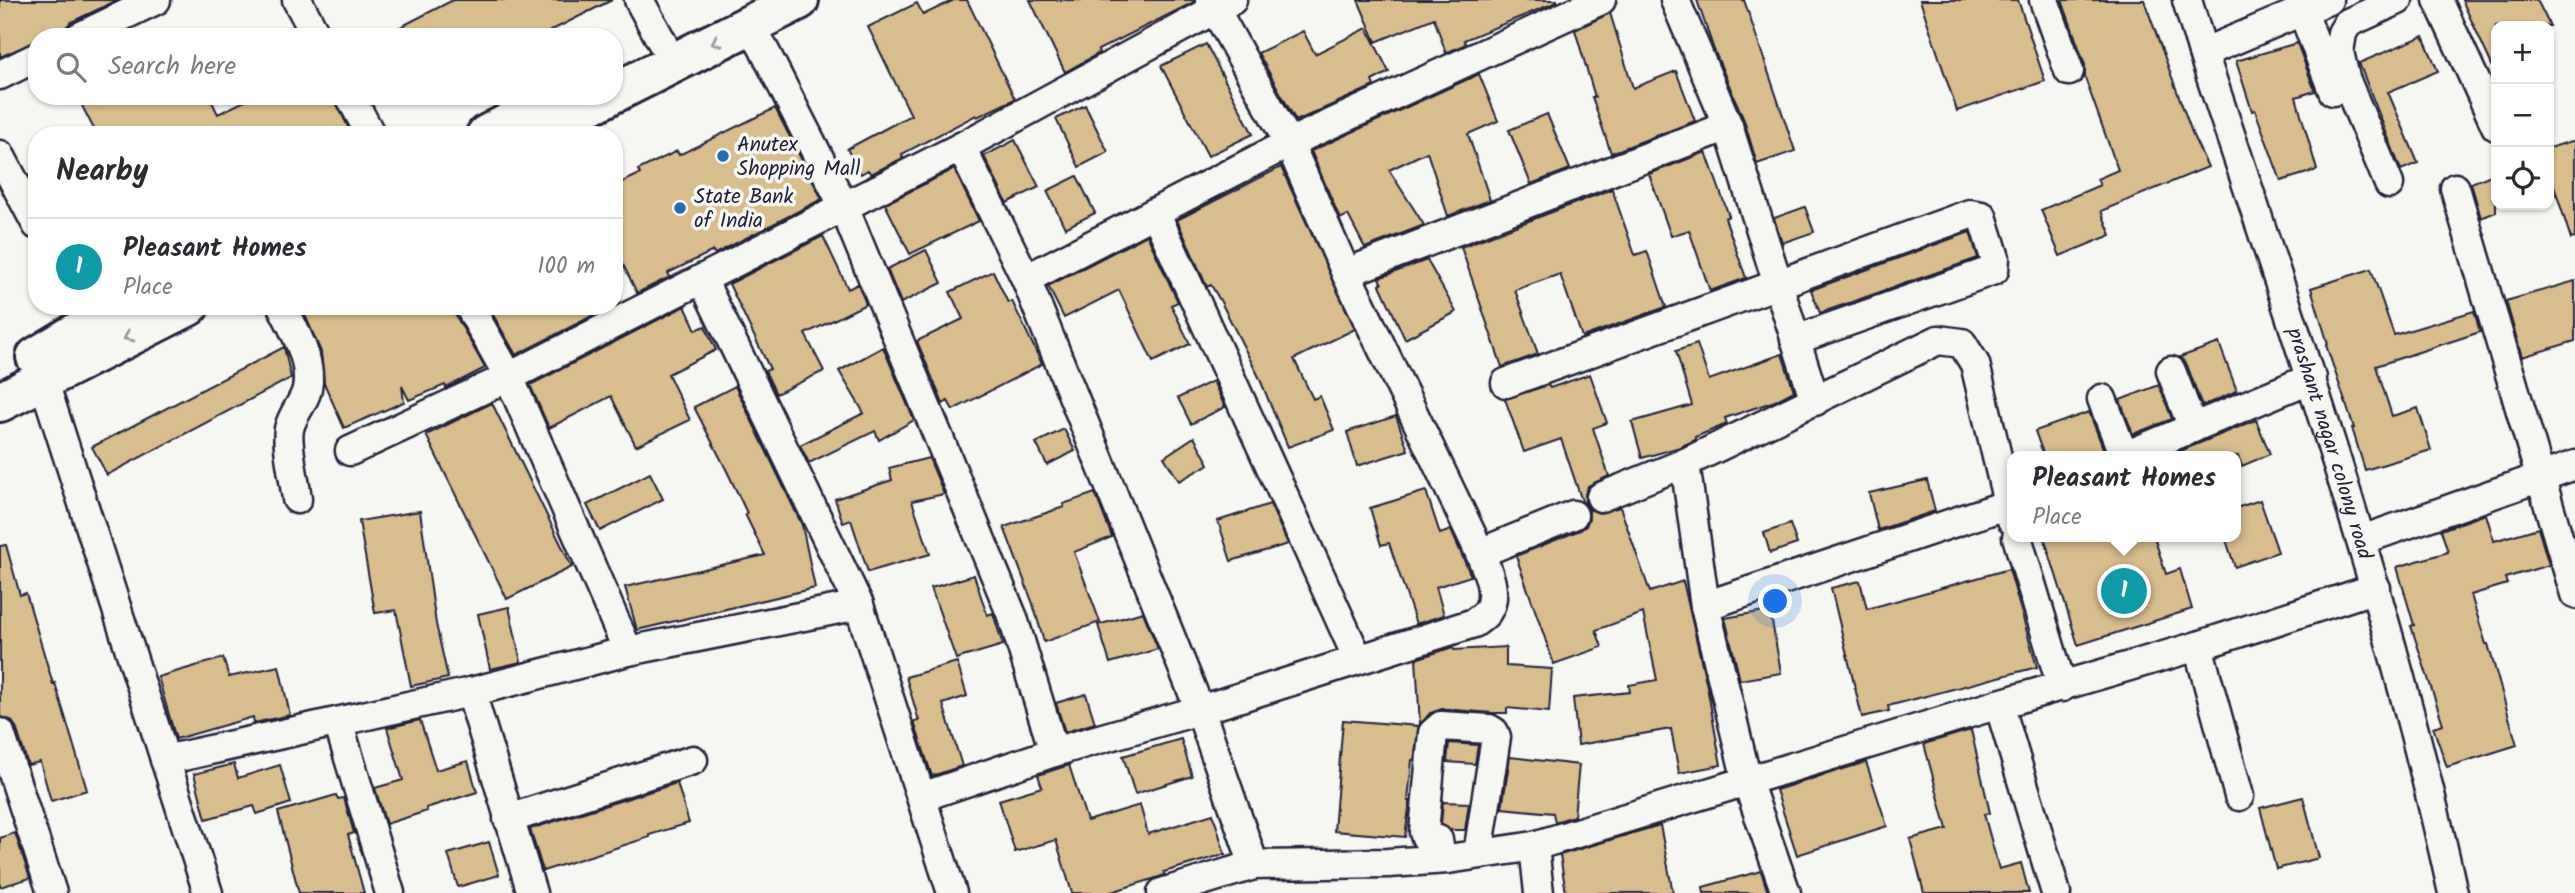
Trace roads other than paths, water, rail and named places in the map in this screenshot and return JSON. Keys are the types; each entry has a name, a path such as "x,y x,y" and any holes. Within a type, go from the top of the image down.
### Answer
{"highway":[{"path":"623,62 662,42 747,12 799,0"},
{"path":"623,88 747,12"},
{"path":"503,126 542,105"},
{"path":"549,126 590,105"},
{"path":"0,402 171,315"},
{"path":"0,376 84,316"}],"street":[{"path":"98,28 156,0"},
{"path":"297,0 312,28"},
{"path":"639,0 662,42"},
{"path":"1026,279 1289,143 1601,0"},
{"path":"1675,0 1728,126 1815,401"},
{"path":"2044,0 2070,71"},
{"name":"prashant nagar colony road","path":"2187,0 2312,378 2362,540 2432,797 2453,893"},
{"path":"2203,53 2328,0"},
{"path":"2389,184 2345,78 2339,52 2342,33 2348,23 2398,0"},
{"path":"2438,0 2491,116"},
{"path":"350,451 509,377 961,147 1219,3 1289,143 1346,273 1480,552 1490,576 1492,598 1488,611 1474,623 1200,710 1055,752 922,797"},
{"path":"747,12 843,205 1013,618 1055,752"},
{"path":"2303,12 2334,93"},
{"path":"0,75 28,61"},
{"path":"355,105 366,126"},
{"path":"1346,273 1728,126"},
{"path":"961,147 1026,279 1200,710 1254,865"},
{"path":"0,155 28,208"},
{"path":"2455,188 2575,594"},
{"path":"1156,214 1358,659"},
{"path":"1506,383 1970,214 1982,216 1995,258 1994,270 1988,274 1795,340"},
{"path":"702,279 859,605 952,893"},
{"path":"287,315 299,339 308,370 307,390 288,432 297,499"},
{"path":"474,315 509,377 628,652"},
{"path":"1601,497 1685,463 1938,340 1962,343 1975,365 2007,493"},
{"path":"2171,371 2193,428"},
{"path":"2136,451 2312,378"},
{"path":"43,379 166,760 205,892"},
{"path":"2102,399 2122,451"},
{"path":"1685,463 1704,606 1747,781 1787,893"},
{"path":"2362,540 2575,465"},
{"path":"1704,606 2007,510"},
{"path":"1480,552 1573,514"},
{"path":"2018,542 2062,687"},
{"path":"1162,893 1254,865 1320,866 1441,859 1534,846 2198,646 2376,588"},
{"path":"166,760 471,692 628,652 859,605"},
{"path":"2198,646 2239,796"},
{"path":"471,692 532,893"},
{"path":"1999,704 2056,893"},
{"path":"338,722 390,893"},
{"path":"1441,859 1438,840 1426,837 1424,832 1433,733 1441,726 1489,729 1496,737 1478,854"},
{"path":"0,733 52,893"},
{"path":"508,820 693,760"},
{"path":"1534,846 1539,893"}],"place":[{"name":"Anutex Shopping Mall","path":"723,156"},
{"name":"State Bank of India","path":"680,208"},
{"name":"Pleasant Homes","path":"2124,591"}]}
